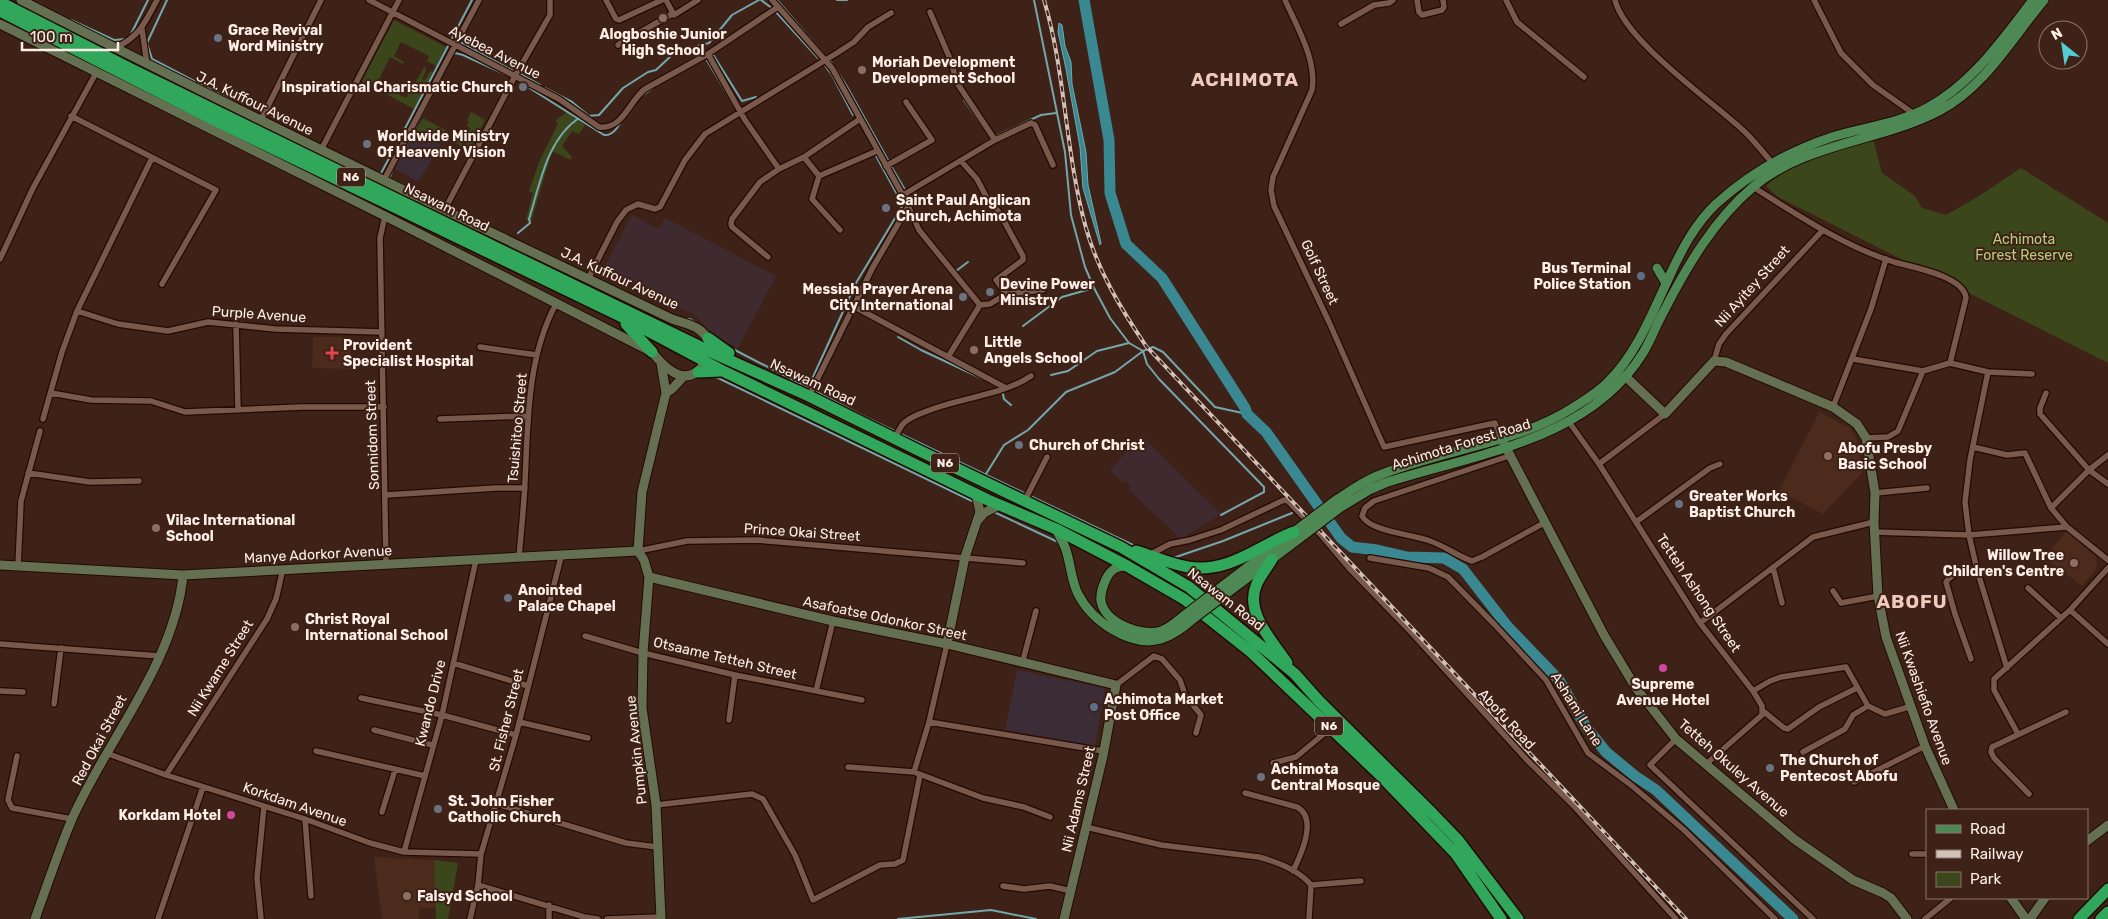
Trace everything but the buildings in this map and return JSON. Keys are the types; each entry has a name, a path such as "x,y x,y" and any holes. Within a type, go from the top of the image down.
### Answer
{"highway":[{"name":"Nsawam Road","path":"0,2 709,357 725,372 999,505 1056,529 1127,566 1184,599 1226,630 1332,728 1427,823 1456,854 1502,919"},
{"name":"Nsawam Road","path":"0,12 207,117 616,314 709,357 771,378 809,396 1121,547 1189,587 1295,674 1318,700 1458,840 1518,919"},
{"path":"616,314 652,352"},
{"path":"708,338 723,350 751,364 771,378"},
{"path":"698,372 725,372"},
{"path":"1121,547 1188,567 1219,566 1233,562 1302,530"},
{"path":"1272,560 1256,585 1254,602 1258,620 1295,674"},
{"path":"2079,919 2108,889"},
{"path":"2101,919 2108,912"}],"main road":[{"name":"Achimota Forest Road","path":"1056,529 1066,550 1078,593 1092,613 1109,627 1129,637 1149,641 1170,636 1219,594 1373,478 1501,438 1565,412 1606,384 1627,358 1687,240 1708,212 1738,186 1773,164 1812,144 1914,114 1949,94 1975,73 2033,0"},
{"name":"Achimota Forest Road","path":"1339,504 1385,483 1507,452 1569,422 1597,403 1625,376 1643,353 1667,305 1697,254 1726,214 1753,187 1776,171 1813,153 1899,128 1940,111 1960,97 1990,69 2044,0"},
{"path":"1657,268 1666,283"},
{"name":"Achimota Forest Road","path":"1219,594 1272,560 1302,530"},
{"name":"Achimota Forest Road","path":"1127,566 1119,566 1110,571 1102,587 1101,601 1109,615 1122,624 1147,633 1167,628 1190,617"}],"street":[{"name":"J.A. Kuffour Avenue","path":"21,0 36,3 115,48 445,210 672,319 693,325 708,338"},
{"path":"115,48 131,39 142,29 157,0"},
{"path":"260,120 321,0"},
{"name":"Ayebea Avenue","path":"369,0 559,99 594,124 606,128 621,118 639,93 708,54"},
{"path":"321,150 399,0"},
{"path":"384,180 479,0"},
{"path":"445,210 515,76 550,15 550,0"},
{"path":"606,0 616,19 619,20 664,0 672,14"},
{"path":"618,46 672,14 677,15 698,0"},
{"path":"772,0 826,60 903,195 919,230 980,305"},
{"name":"Golf Street","path":"1285,0 1308,56 1313,83 1312,90 1273,176 1272,197 1274,206 1329,322 1384,447 1494,423 1501,438"},
{"path":"1341,24 1374,5 1389,3 1393,0"},
{"path":"1417,0 1419,12 1422,16 1442,10 1444,7 1443,0"},
{"path":"1506,0 1517,22 1584,77"},
{"path":"1615,0 1622,16 1642,42 1746,133 1773,164"},
{"path":"1814,0 1841,54 1873,85 1914,114"},
{"path":"778,7 708,54 745,120 779,169"},
{"path":"930,12 951,61 957,83 994,140"},
{"path":"588,279 617,222 626,210 638,204 655,209 660,207 685,160 705,134 854,42 868,27 891,13"},
{"path":"0,24 385,216 652,352 671,372 684,376"},
{"path":"142,29 147,64"},
{"path":"0,259 1,251 33,188 96,73"},
{"path":"886,166 932,140 906,102"},
{"path":"71,116 216,190 162,284"},
{"path":"768,257 730,224 757,185 779,169 804,157 860,119"},
{"path":"903,195 961,162 994,140 1033,123 1053,164"},
{"path":"840,230 812,198 819,176 877,150"},
{"path":"804,157 819,176"},
{"path":"43,419 62,352 77,312 152,158"},
{"path":"961,162 978,179 988,200 998,212 1023,254 1023,260 996,280 1006,294"},
{"path":"1753,187 1822,231 1886,259 1951,280 1965,293 1950,363"},
{"path":"809,396 853,306 908,207"},
{"name":"Sonnidom Street","path":"385,216 380,238 386,564"},
{"name":"Nii Ayitey Street","path":"1599,464 1664,414 1714,361 1726,334 1822,231"},
{"path":"1833,407 1871,309 1886,259"},
{"path":"980,305 990,304 1006,294 1043,290"},
{"name":"Tsuishitoo Street","path":"519,558 525,488 528,416 538,345 546,323 556,304"},
{"path":"948,357 980,305"},
{"path":"853,306 1004,387"},
{"name":"Purple Avenue","path":"77,312 118,324 168,331 208,322 275,329 382,332"},
{"path":"236,324 238,409"},
{"path":"666,393 684,376 698,372 709,357 708,338"},
{"path":"480,346 537,355"},
{"path":"1853,359 1922,371 1950,363 1988,372 2032,374"},
{"path":"1714,361 1726,362 1833,407 1857,424 1866,438 1888,437 1898,431 1922,371"},
{"path":"638,551 642,492 666,393 661,363"},
{"path":"1988,372 1973,447 1965,502 1969,535 1977,570 2007,668"},
{"path":"895,438 906,420 948,403 1004,387 1017,386 1031,376"},
{"path":"1625,376 1664,414"},
{"path":"51,393 91,400 151,401 185,412 238,409 384,407"},
{"path":"2046,393 2040,408 2040,414 2089,470 2108,484"},
{"path":"440,419 528,416"},
{"name":"Tetteh Ashong Street","path":"1569,422 1599,464 1700,623 1753,691 1763,711"},
{"path":"18,566 21,501 40,431"},
{"name":"Tetteh Okuley Avenue","path":"1501,438 1604,635 1636,688 1676,739 1794,839 1853,880 1891,898 1907,919"},
{"name":"Nii Kwashiefio Avenue","path":"1866,438 1875,493 1874,532 1878,596 1886,637 1926,746 1954,809"},
{"path":"1973,447 2007,454 2026,453 2051,508 2067,527 2108,560"},
{"path":"1507,452 1374,501 1362,512 1362,516 1368,524 1427,540 1448,548 1469,560 1476,561 1544,523"},
{"path":"2051,508 2089,470 2108,455"},
{"path":"1024,500 1047,457"},
{"path":"1636,522 1710,468 1720,464"},
{"path":"28,473 90,482 139,481"},
{"path":"386,495 486,488 525,488"},
{"path":"1875,493 1927,488"},
{"path":"656,805 752,794 763,799 795,855 813,900 880,865 895,864 903,860 917,774 965,557 978,520 980,506 976,494"},
{"name":"Abofu Road","path":"1149,555 1170,544 1190,540 1225,528 1284,500 1288,501 1527,760 1572,804 1676,919"},
{"path":"978,520 984,513 999,505"},
{"path":"1700,623 1813,537 1874,522"},
{"path":"1874,532 1969,535 2067,527"},
{"name":"Prince Okai Street","path":"638,551 687,541 757,540 1023,563"},
{"name":"Manye Adorkor Avenue","path":"0,565 183,575 638,551"},
{"name":"Pumpkin Avenue","path":"638,551 644,560 649,577 643,653 642,708 656,805 660,918"},
{"name":"St. Fisher Street","path":"470,919 478,884 482,854 516,735 561,556"},
{"name":"Ashami Lane","path":"1370,558 1429,568 1448,577 1495,624 1546,680 1588,753 1631,785 1684,830 1775,919"},
{"name":"Kwando Drive","path":"404,852 432,745 442,715 476,560"},
{"path":"1773,567 1782,603"},
{"path":"2018,734 1994,690 1994,679 2070,610 2108,568"},
{"name":"Nii Kwame Street","path":"166,775 267,619 276,599 282,569"},
{"path":"1971,659 1946,582 1948,579 1964,571 1977,570"},
{"name":"Red Okai Street","path":"35,919 72,819 167,640 183,575"},
{"name":"Asafoatse Odonkor Street","path":"649,577 833,621 947,644 1022,664 1116,685"},
{"path":"2028,588 2061,618"},
{"path":"1833,591 1840,603 1878,596"},
{"path":"2070,610 2108,644"},
{"path":"1022,664 1036,611"},
{"path":"816,691 833,621"},
{"name":"Otsaame Tetteh Street","path":"585,636 643,653 735,675 862,700"},
{"path":"0,644 160,656"},
{"path":"54,704 61,648"},
{"path":"1116,685 1154,656 1162,659 1180,680 1185,695 1200,715 1196,733"},
{"path":"453,663 528,686"},
{"path":"1753,691 1770,680 1781,677 1846,667 1868,706 1885,714 1912,706"},
{"path":"729,720 735,675"},
{"name":"Nii Adams Street","path":"1064,919 1103,751 1116,685"},
{"path":"1705,765 1762,715 1763,711 1784,728 1788,729 1819,707 1857,688"},
{"path":"0,691 23,692"},
{"path":"361,698 442,715 516,735"},
{"path":"1803,752 1845,729 1853,715 1868,706"},
{"path":"2029,794 1994,758 1991,752 1994,746 2066,712"},
{"path":"519,722 588,738"},
{"path":"929,722 1103,751"},
{"path":"1273,763 1296,757 1332,728"},
{"path":"374,730 432,745"},
{"path":"1676,739 1650,765 1813,919"},
{"path":"1854,782 1926,746"},
{"path":"316,751 425,776"},
{"name":"Korkdam Avenue","path":"106,753 166,775 305,819 370,843 404,852 482,854"},
{"path":"17,756 8,800 12,808 72,819"},
{"path":"848,767 917,774 983,798 1024,807 1050,817"},
{"path":"382,812 395,770"},
{"path":"158,919 203,787"},
{"path":"1245,793 1302,809 1306,816 1308,830 1293,871"},
{"path":"497,804 626,842 657,847"},
{"path":"262,919 258,878 264,806"},
{"path":"305,819 311,896"},
{"path":"2088,840 2108,825"},
{"path":"1086,827 1161,846 1259,857 1293,871 1311,885 1361,881"},
{"path":"1912,854 1926,854"},
{"path":"478,884 549,905 584,918 598,919"},
{"path":"1309,919 1311,885"},
{"path":"1003,886 1024,889 1050,886 1071,891"},
{"path":"1925,919 1950,899"},
{"path":"2013,899 2028,919 2044,899"},
{"path":"549,905 549,919"},
{"path":"607,919 660,918"}],"shaded area":[{"path":"416,130 441,145 418,182 394,168"},
{"path":"632,215 659,229 665,218 776,276 738,348 713,335 696,316 604,268"},
{"name":"Provident Specialist Hospital","path":"313,337 350,337 351,369 312,368"},
{"name":"Abofu Presby Basic School","path":"1819,412 1850,428 1857,440 1863,472 1823,514 1779,491"},
{"path":"1141,435 1221,514 1179,540 1175,533 1130,491 1130,486 1125,480 1122,483 1110,470"},
{"name":"Willow Tree Children's Centre","path":"2066,531 2096,557 2097,568 2082,586 2045,558"},
{"path":"1017,670 1105,688 1095,746 1005,730"},
{"name":"Falsyd School","path":"374,857 434,860 436,907 419,909 419,919 382,919"}],"green space":[{"path":"394,20 446,47 436,66 427,61 429,56 401,42 394,56 404,62 403,64 390,57 377,83 406,98 425,66 426,71 422,79 425,80 430,71 433,72 414,109 362,81"},
{"path":"471,112 485,120 469,150 466,143 470,128 467,126 469,121 467,120"},
{"path":"567,112 585,125 579,134 572,131 562,146 572,157 571,160 552,151 531,222 526,219 533,193 529,191 540,160 558,124 556,120"},
{"path":"423,118 447,131 442,139 437,136 435,140 416,130"},
{"path":"451,130 459,134 462,130 465,131 462,147 453,141"},
{"name":"Achimota Forest Reserve","path":"1873,139 1882,173 1915,196 1922,208 1946,215 2021,168 2108,223 2108,363 1778,197 1766,186 1790,168 1816,156"},
{"path":"391,177 443,202 442,204 390,179"},
{"path":"434,860 458,863 448,919 436,919"}],"water":[{"path":"1059,23 1062,25 1065,46 1071,62 1072,84 1086,152 1088,185 1100,245 1083,188 1080,147 1058,32"}],"waterway":[{"path":"130,36 148,0"},
{"path":"167,0 147,43 152,59 236,103"},
{"path":"400,138 472,0"},
{"path":"588,116 599,115 623,88 648,72 656,70 672,55 685,49 709,43 732,15 759,0"},
{"path":"761,0 773,9"},
{"path":"777,0 826,57"},
{"path":"837,0 847,0"},
{"path":"1034,0 1065,152 1071,215 1085,267 1094,288 1110,318 1129,343 1143,351 1153,347 1163,352 1215,407 1247,414"},
{"path":"1084,0 1109,140 1110,193 1126,244 1162,278 1247,414 1266,432 1341,538 1352,547 1377,550 1407,557 1444,558 1463,569 1508,627 1559,680 1586,727 1606,752 1635,776 1656,790 1793,919"},
{"path":"776,12 818,58"},
{"path":"71,20 114,40 126,39"},
{"path":"739,36 758,24"},
{"path":"460,42 513,71"},
{"path":"452,56 455,53 463,55 509,76"},
{"path":"712,53 742,101 756,97"},
{"path":"705,57 736,109"},
{"path":"830,60 889,162"},
{"path":"823,63 832,75 853,115"},
{"path":"520,74 540,85"},
{"path":"520,82 604,135 613,133 622,120"},
{"path":"545,88 572,102 589,116"},
{"path":"640,97 653,88"},
{"path":"405,147 435,89"},
{"path":"964,100 990,137"},
{"path":"996,136 1041,115 1056,113"},
{"path":"518,233 530,223 529,219 541,177 552,150 568,127 579,118"},
{"path":"981,145 992,138"},
{"path":"380,175 393,151"},
{"path":"808,388 856,283 903,205 875,154"},
{"path":"891,166 905,190 907,190"},
{"path":"389,179 393,169"},
{"path":"956,271 968,262"},
{"path":"1023,326 1062,297 1094,288"},
{"path":"683,319 690,319 703,328"},
{"path":"898,337 983,379"},
{"path":"1051,375 1068,371 1097,351 1129,343"},
{"path":"731,348 861,415 1135,546"},
{"path":"986,474 1004,445 1028,430 1066,392 1115,372 1143,351 1147,364 1159,379 1264,487 1264,492 1221,515"},
{"path":"716,377 974,502"},
{"path":"996,385 1003,394 1004,399 1011,405"},
{"path":"994,512 1058,542"},
{"path":"1173,558 1223,541 1292,513"},
{"path":"898,919 991,910 1036,919"}],"railway":[{"path":"1044,0 1057,56 1074,171 1086,228 1097,259 1111,289 1146,346 1686,919"}],"place":[{"name":"Alogboshie Junior High School","path":"663,18"},
{"name":"Grace Revival Word Ministry","path":"218,38"},
{"name":"Moriah Development Development School","path":"862,70"},
{"name":"Inspirational Charismatic Church","path":"523,87"},
{"name":"Worldwide Ministry Of Heavenly Vision","path":"367,144"},
{"name":"Saint Paul Anglican Church, Achimota","path":"886,208"},
{"name":"Bus Terminal Police Station","path":"1641,276"},
{"name":"Devine Power Ministry","path":"990,292"},
{"name":"Messiah Prayer Arena City International","path":"963,297"},
{"name":"Little Angels School","path":"974,350"},
{"name":"Provident Specialist Hospital","path":"332,353"},
{"name":"Church of Christ","path":"1019,445"},
{"name":"Abofu Presby Basic School","path":"1828,456"},
{"name":"Greater Works Baptist Church","path":"1679,504"},
{"name":"Vilac International School","path":"156,528"},
{"name":"Willow Tree Children's Centre","path":"2074,563"},
{"name":"Anointed Palace Chapel","path":"508,598"},
{"name":"Christ Royal International School","path":"295,627"},
{"name":"Supreme Avenue Hotel","path":"1663,668"},
{"name":"Achimota Market Post Office","path":"1094,707"},
{"name":"The Church of Pentecost Abofu","path":"1770,768"},
{"name":"Achimota Central Mosque","path":"1261,777"},
{"name":"St. John Fisher Catholic Church","path":"438,809"},
{"name":"Korkdam Hotel","path":"231,815"},
{"name":"Falsyd School","path":"407,896"}],"district":[{"name":"ACHIMOTA","path":"1245,79"},
{"name":"ABOFU","path":"1912,601"}]}
